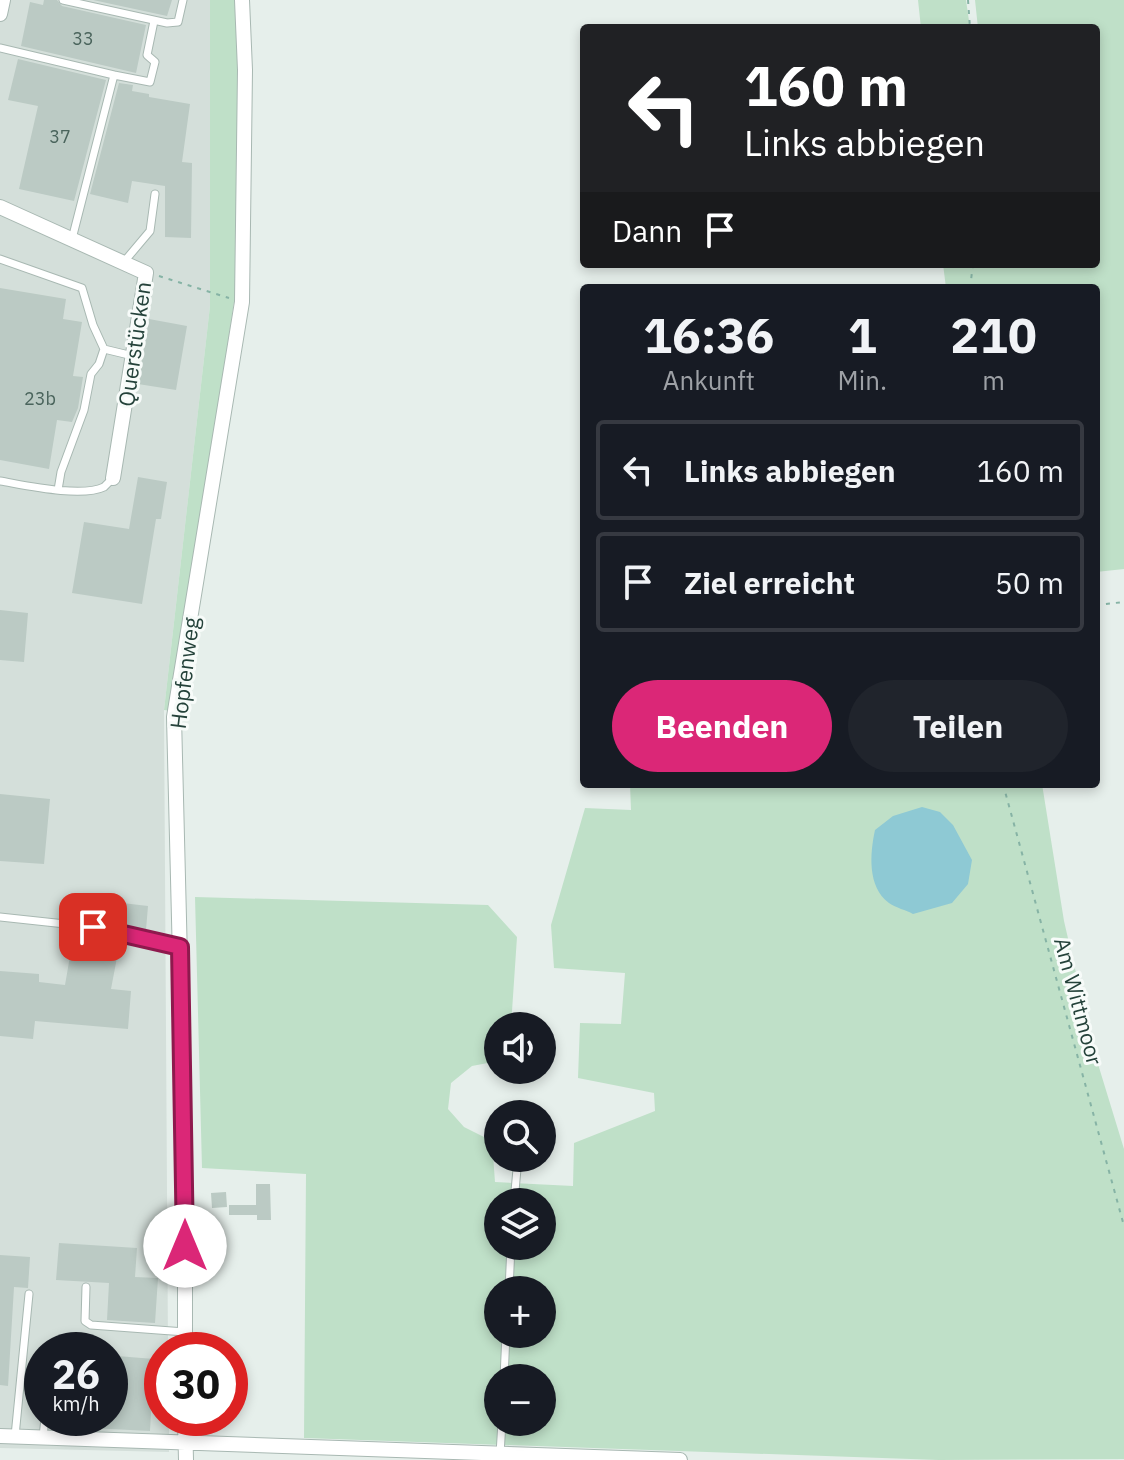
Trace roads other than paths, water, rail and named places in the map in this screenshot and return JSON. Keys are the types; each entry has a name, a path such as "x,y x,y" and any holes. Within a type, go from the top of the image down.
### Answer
{"street":[{"path":"0,14 3,0"},
{"name":"Hopfenweg","path":"185,1332 185,1161 174,717 242,302 245,70 242,0"},
{"name":"Querstücken","path":"0,207 146,273 113,478"},
{"path":"8,1436 680,1460"},
{"path":"185,1436 186,1460"}],"lane":[{"path":"63,0 154,21 178,22 183,0"},
{"path":"0,48 150,82 155,62 147,55 154,21"},
{"path":"71,241 114,75"},
{"path":"123,263 150,231 155,194"},
{"path":"0,259 82,288 104,349 99,364 91,374 84,410 61,472 58,490"},
{"path":"104,349 133,356"},
{"path":"0,481 58,490 104,487 113,478"},
{"path":"0,917 93,927 180,947"},
{"path":"86,1287 84,1315 85,1321 91,1325 185,1332"},
{"path":"8,1436 29,1294"},
{"path":"500,1454 501,1436"}],"water":[{"path":"922,807 940,812 953,825 972,860 968,884 952,903 913,914 892,905 882,896 874,879 872,849 875,830 893,816"}]}
